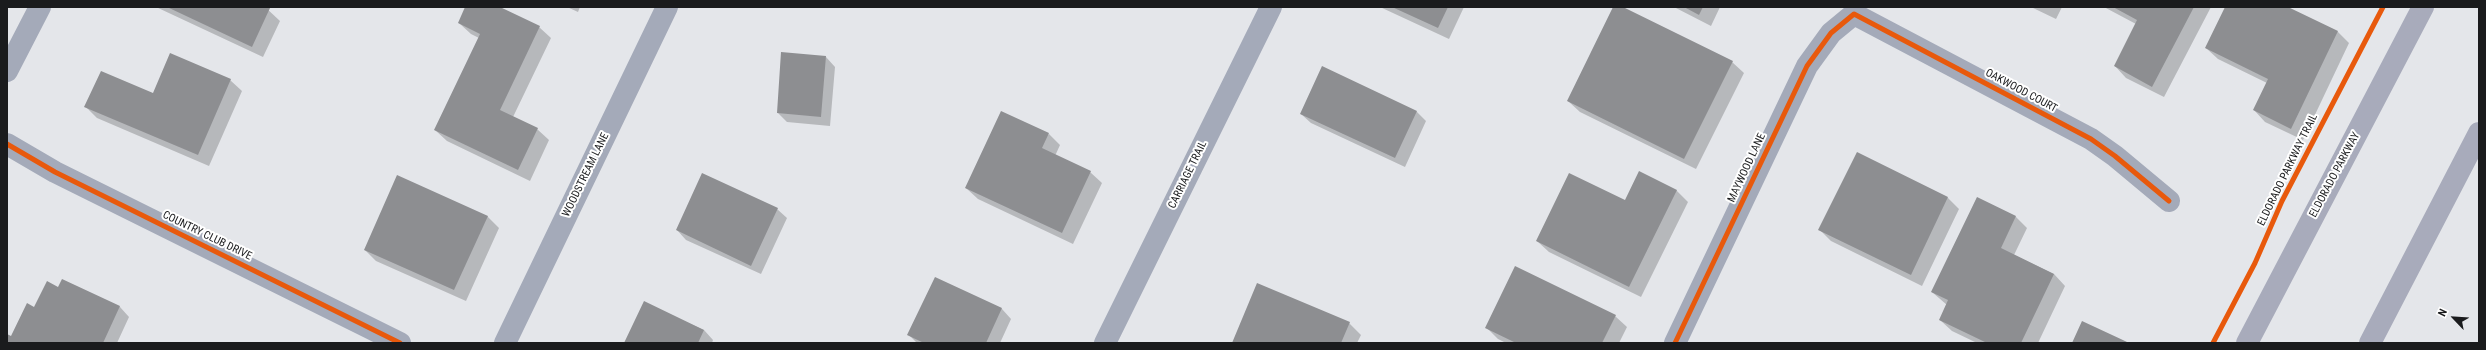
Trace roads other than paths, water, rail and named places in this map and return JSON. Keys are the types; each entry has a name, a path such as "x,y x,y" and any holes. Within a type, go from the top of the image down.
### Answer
{"main road":[{"name":"ELDORADO PARKWAY","path":"2247,343 2423,7"},
{"path":"2370,343 2479,133"}],"street":[{"path":"7,71 40,7"},
{"name":"WOODSTREAM LANE","path":"506,343 667,7"},
{"name":"CARRIAGE TRAIL","path":"1105,343 1271,7"},
{"name":"OAKWOOD COURT","path":"1854,14 2091,139 2115,156 2169,201"},
{"name":"MAYWOOD LANE","path":"1675,343 1807,66 1831,33 1854,14"},
{"name":"COUNTRY CLUB DRIVE","path":"7,144 55,172 400,343"}]}
